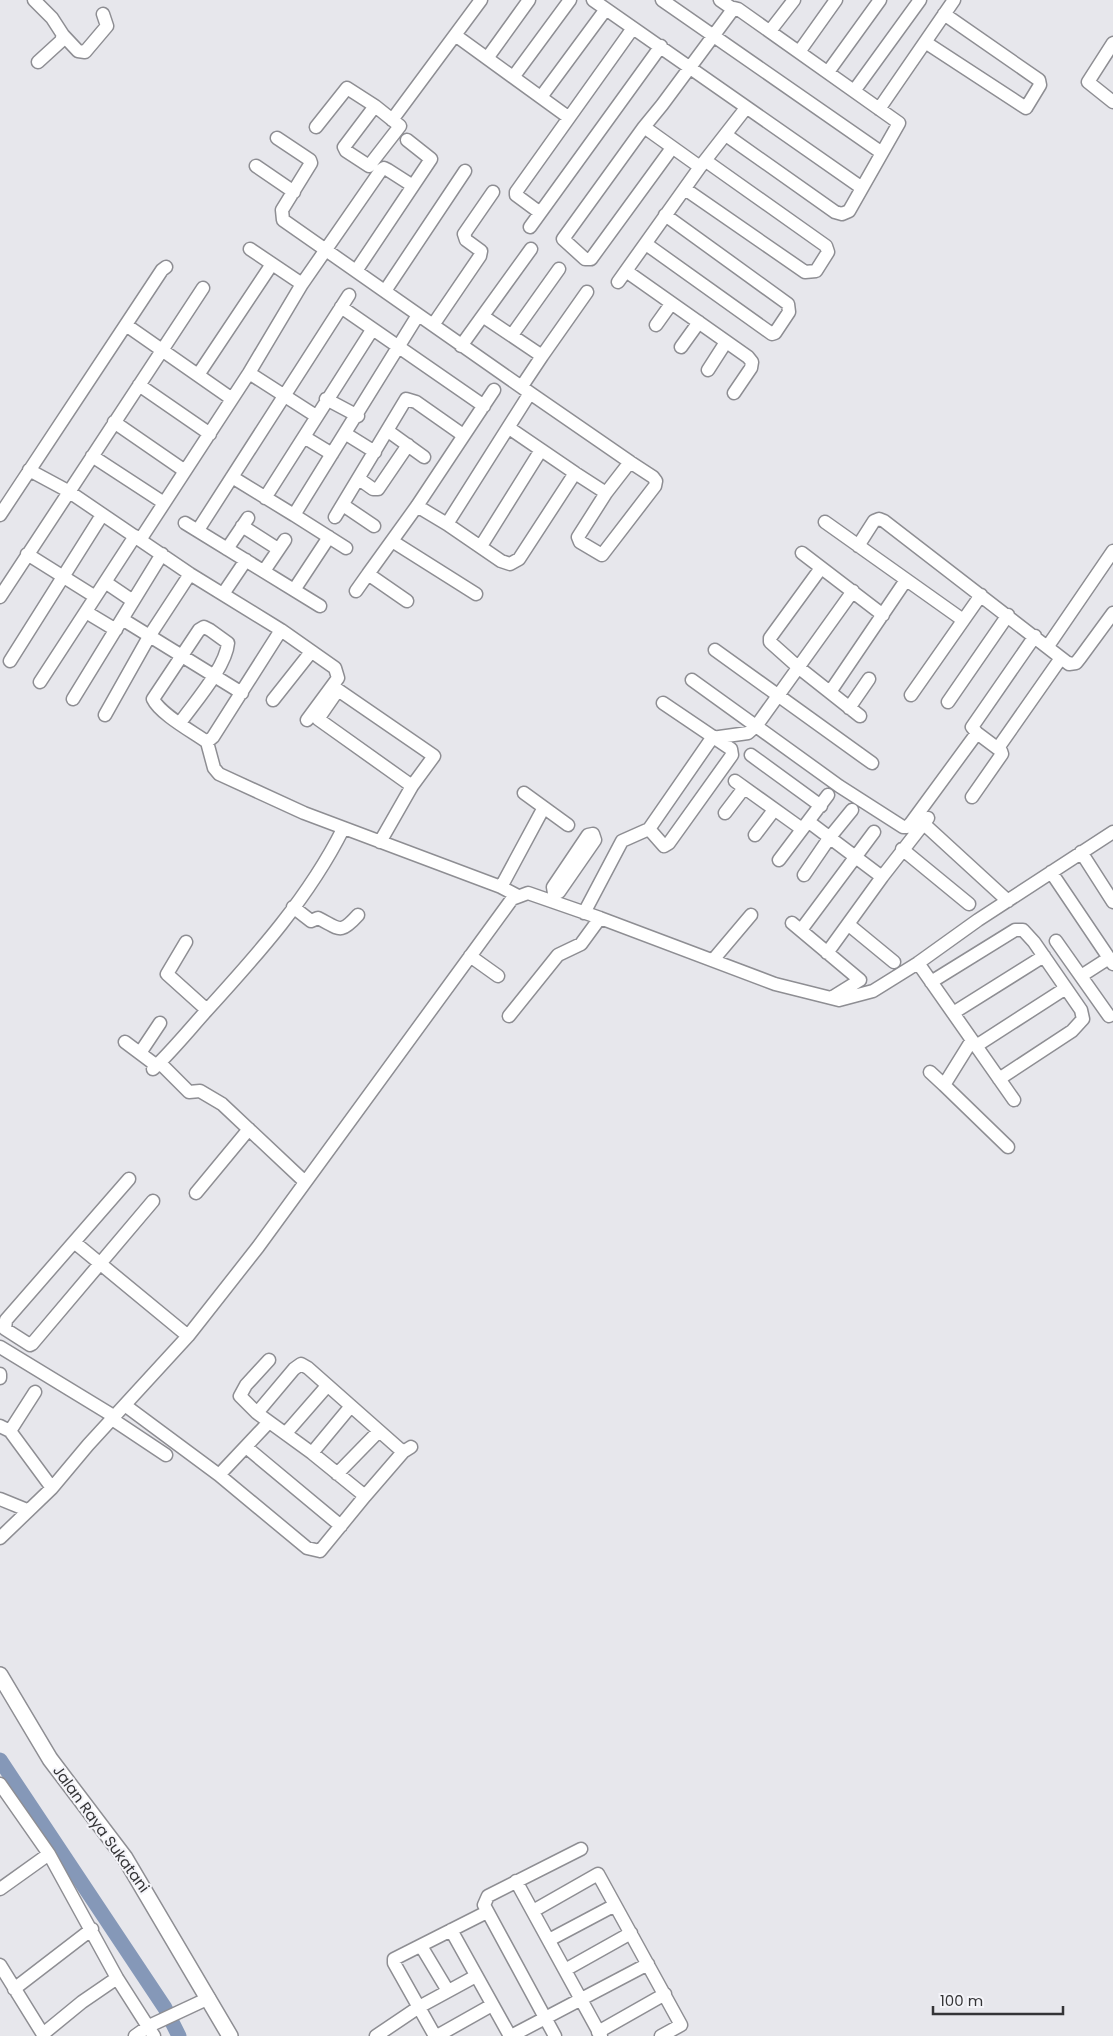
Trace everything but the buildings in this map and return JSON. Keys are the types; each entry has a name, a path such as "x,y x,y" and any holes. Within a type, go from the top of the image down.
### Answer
{"main road":[{"name":"Jalan Raya Sukatani","path":"0,1675 50,1759 125,1858 209,1998 229,2036"}],"street":[{"path":"34,0 61,29 63,35 78,51 83,53 107,26 103,14"},
{"path":"392,120 481,0"},
{"path":"488,57 528,0"},
{"path":"514,76 570,0"},
{"path":"593,0 691,66 746,108 862,188"},
{"path":"662,0 882,153"},
{"path":"720,0 733,9 738,9 899,123 849,211 842,214 835,212 726,135"},
{"path":"770,31 794,0"},
{"path":"799,52 836,0"},
{"path":"828,72 880,0"},
{"path":"854,91 920,0"},
{"path":"880,109 954,0"},
{"path":"541,97 606,9"},
{"path":"672,148 591,258 584,259 563,239 644,127 715,36 733,9"},
{"path":"925,42 1026,108 1040,85 1039,80 944,14"},
{"path":"539,212 516,194 516,192 633,28"},
{"path":"38,62 62,41 63,35"},
{"path":"455,35 488,57 568,117"},
{"path":"1113,43 1088,82 1113,102"},
{"path":"530,227 539,212 661,46"},
{"path":"316,127 347,88 375,106 400,126 373,163 368,166 344,147 375,106"},
{"path":"618,282 665,215 746,108"},
{"path":"644,127 672,148 703,164 826,246 828,252 816,272 805,272 685,190"},
{"path":"277,138 310,160 311,163 282,210 283,220 461,346 653,477 656,481 655,486 602,555 580,542 578,537 606,493 630,462"},
{"path":"356,271 434,155 407,140"},
{"path":"256,166 294,192"},
{"path":"40,682 86,612 94,596 164,504 249,373 302,284 380,170 384,168 414,186"},
{"path":"384,291 465,171"},
{"path":"432,325 480,256 481,252 466,240 464,234 493,192"},
{"path":"646,244 770,333 775,333 789,312 788,304 665,215"},
{"path":"250,249 302,284"},
{"path":"461,346 484,317 531,249"},
{"path":"198,375 272,264"},
{"path":"0,515 28,470 162,270 166,267"},
{"path":"512,335 559,269"},
{"path":"626,271 752,362 752,368 734,393"},
{"path":"0,597 203,288"},
{"path":"447,524 509,428 542,356 587,292"},
{"path":"198,530 349,295"},
{"path":"656,324 671,304"},
{"path":"341,308 399,350 484,406"},
{"path":"294,515 399,350 418,315"},
{"path":"484,317 542,356"},
{"path":"680,347 698,322"},
{"path":"126,325 232,399"},
{"path":"265,498 326,399 372,330"},
{"path":"708,370 726,342"},
{"path":"249,373 316,416"},
{"path":"140,385 210,434"},
{"path":"356,591 417,506 494,390"},
{"path":"335,517 403,402 409,398 463,435"},
{"path":"326,399 358,416"},
{"path":"114,422 185,471"},
{"path":"509,428 606,493"},
{"path":"388,430 424,457"},
{"path":"346,434 375,452"},
{"path":"304,437 332,454"},
{"path":"359,479 373,489 378,489 408,445"},
{"path":"481,546 541,450"},
{"path":"92,456 164,504"},
{"path":"28,470 68,491 190,574 281,630 335,668 338,678 308,720"},
{"path":"417,506 510,564 519,559 574,473"},
{"path":"232,477 346,548"},
{"path":"343,505 374,526"},
{"path":"10,661 102,515"},
{"path":"858,546 874,521 879,519 1008,615 1069,664 1076,663 1113,613"},
{"path":"227,549 245,522 281,545 264,571"},
{"path":"826,522 964,620"},
{"path":"185,523 320,606"},
{"path":"294,590 329,537"},
{"path":"392,541 476,594"},
{"path":"1048,646 1113,551"},
{"path":"27,554 94,596"},
{"path":"73,699 162,554"},
{"path":"802,554 883,614"},
{"path":"223,594 246,560"},
{"path":"821,568 770,638 772,646 860,716"},
{"path":"105,715 150,635 190,574"},
{"path":"368,574 407,601"},
{"path":"830,692 906,580"},
{"path":"105,582 133,601"},
{"path":"584,913 622,841 649,829 712,738 748,733 757,726 852,591"},
{"path":"911,695 981,595"},
{"path":"86,612 150,635 242,693"},
{"path":"948,702 1008,615"},
{"path":"180,723 214,674 227,649 228,643 204,628 199,630 153,699 156,705 180,723 207,742 214,768 219,774 254,791 343,828 501,887 518,896"},
{"path":"207,742 213,737 281,630"},
{"path":"972,797 1002,754 998,748 977,734 972,727 1035,636"},
{"path":"715,650 779,694 872,763"},
{"path":"273,700 311,652"},
{"path":"998,748 1061,658"},
{"path":"850,708 868,679"},
{"path":"692,680 839,786 903,827 907,827 977,734"},
{"path":"380,842 412,786 434,756 338,690 318,720 412,786"},
{"path":"649,829 664,846 669,843 732,755 731,749 712,738 663,703"},
{"path":"751,755 824,801 779,860"},
{"path":"725,813 740,785 774,810 830,837 882,877"},
{"path":"524,793 543,809 568,825"},
{"path":"501,887 543,809"},
{"path":"755,835 774,810"},
{"path":"804,875 830,837 852,810"},
{"path":"827,952 849,925 902,849 926,821 1008,902"},
{"path":"156,1066 237,977 293,908 313,882 343,828"},
{"path":"830,998 860,980 796,927 874,832"},
{"path":"0,1538 52,1488 188,1336 305,1182 508,903 518,896 528,893 551,897 584,913 775,984 839,1000 873,991 918,963 1113,832"},
{"path":"902,849 969,904"},
{"path":"1081,852 1113,902"},
{"path":"1051,872 1111,961 1081,976"},
{"path":"293,908 311,921 318,918 342,930 358,915"},
{"path":"713,960 751,916"},
{"path":"509,1016 558,954 581,944 600,918"},
{"path":"849,925 894,962"},
{"path":"931,982 1015,930 1028,933 1082,1014 1082,1023 999,1079"},
{"path":"1056,941 1109,1016"},
{"path":"186,942 167,974 207,1010"},
{"path":"470,956 498,976"},
{"path":"953,1013 1044,956"},
{"path":"918,963 1014,1100"},
{"path":"944,1085 974,1044 1066,988"},
{"path":"140,1053 160,1023"},
{"path":"125,1042 189,1092 200,1091 208,1094 249,1129 305,1182"},
{"path":"930,1072 1008,1147"},
{"path":"196,1193 249,1129"},
{"path":"129,1179 4,1322 5,1328 21,1341 32,1344 153,1201"},
{"path":"74,1242 188,1336"},
{"path":"0,1347 114,1418 166,1455"},
{"path":"270,1360 246,1385 240,1396 257,1413 312,1453 364,1496"},
{"path":"126,1406 219,1475 314,1552 320,1551 342,1526 364,1496 407,1450 378,1432 308,1368 301,1364 294,1369 257,1413"},
{"path":"286,1433 327,1386"},
{"path":"35,1392 4,1430 52,1488"},
{"path":"312,1453 351,1406"},
{"path":"219,1475 269,1422"},
{"path":"337,1474 378,1432"},
{"path":"246,1447 342,1526"},
{"path":"0,1498 27,1510"},
{"path":"0,1784 49,1854 118,1978 154,2028"},
{"path":"555,2036 484,1905 488,1896 581,1849"},
{"path":"0,1889 49,1854"},
{"path":"533,1911 598,1874 681,2025 661,2036"},
{"path":"516,1881 600,2034 664,1994"},
{"path":"548,1940 615,1904"},
{"path":"487,1912 394,1959 394,1964 436,2036 492,2004"},
{"path":"14,1989 92,1929"},
{"path":"451,1930 511,2036 648,1964"},
{"path":"565,1970 631,1933"},
{"path":"421,1946 448,1991"},
{"path":"0,1965 44,2035 82,2002 118,1978"},
{"path":"376,2036 389,2033 419,2007 476,1976"},
{"path":"135,2036 154,2028 180,2010 209,1998"}],"waterway":[{"path":"0,1760 165,2008 179,2036"}]}
